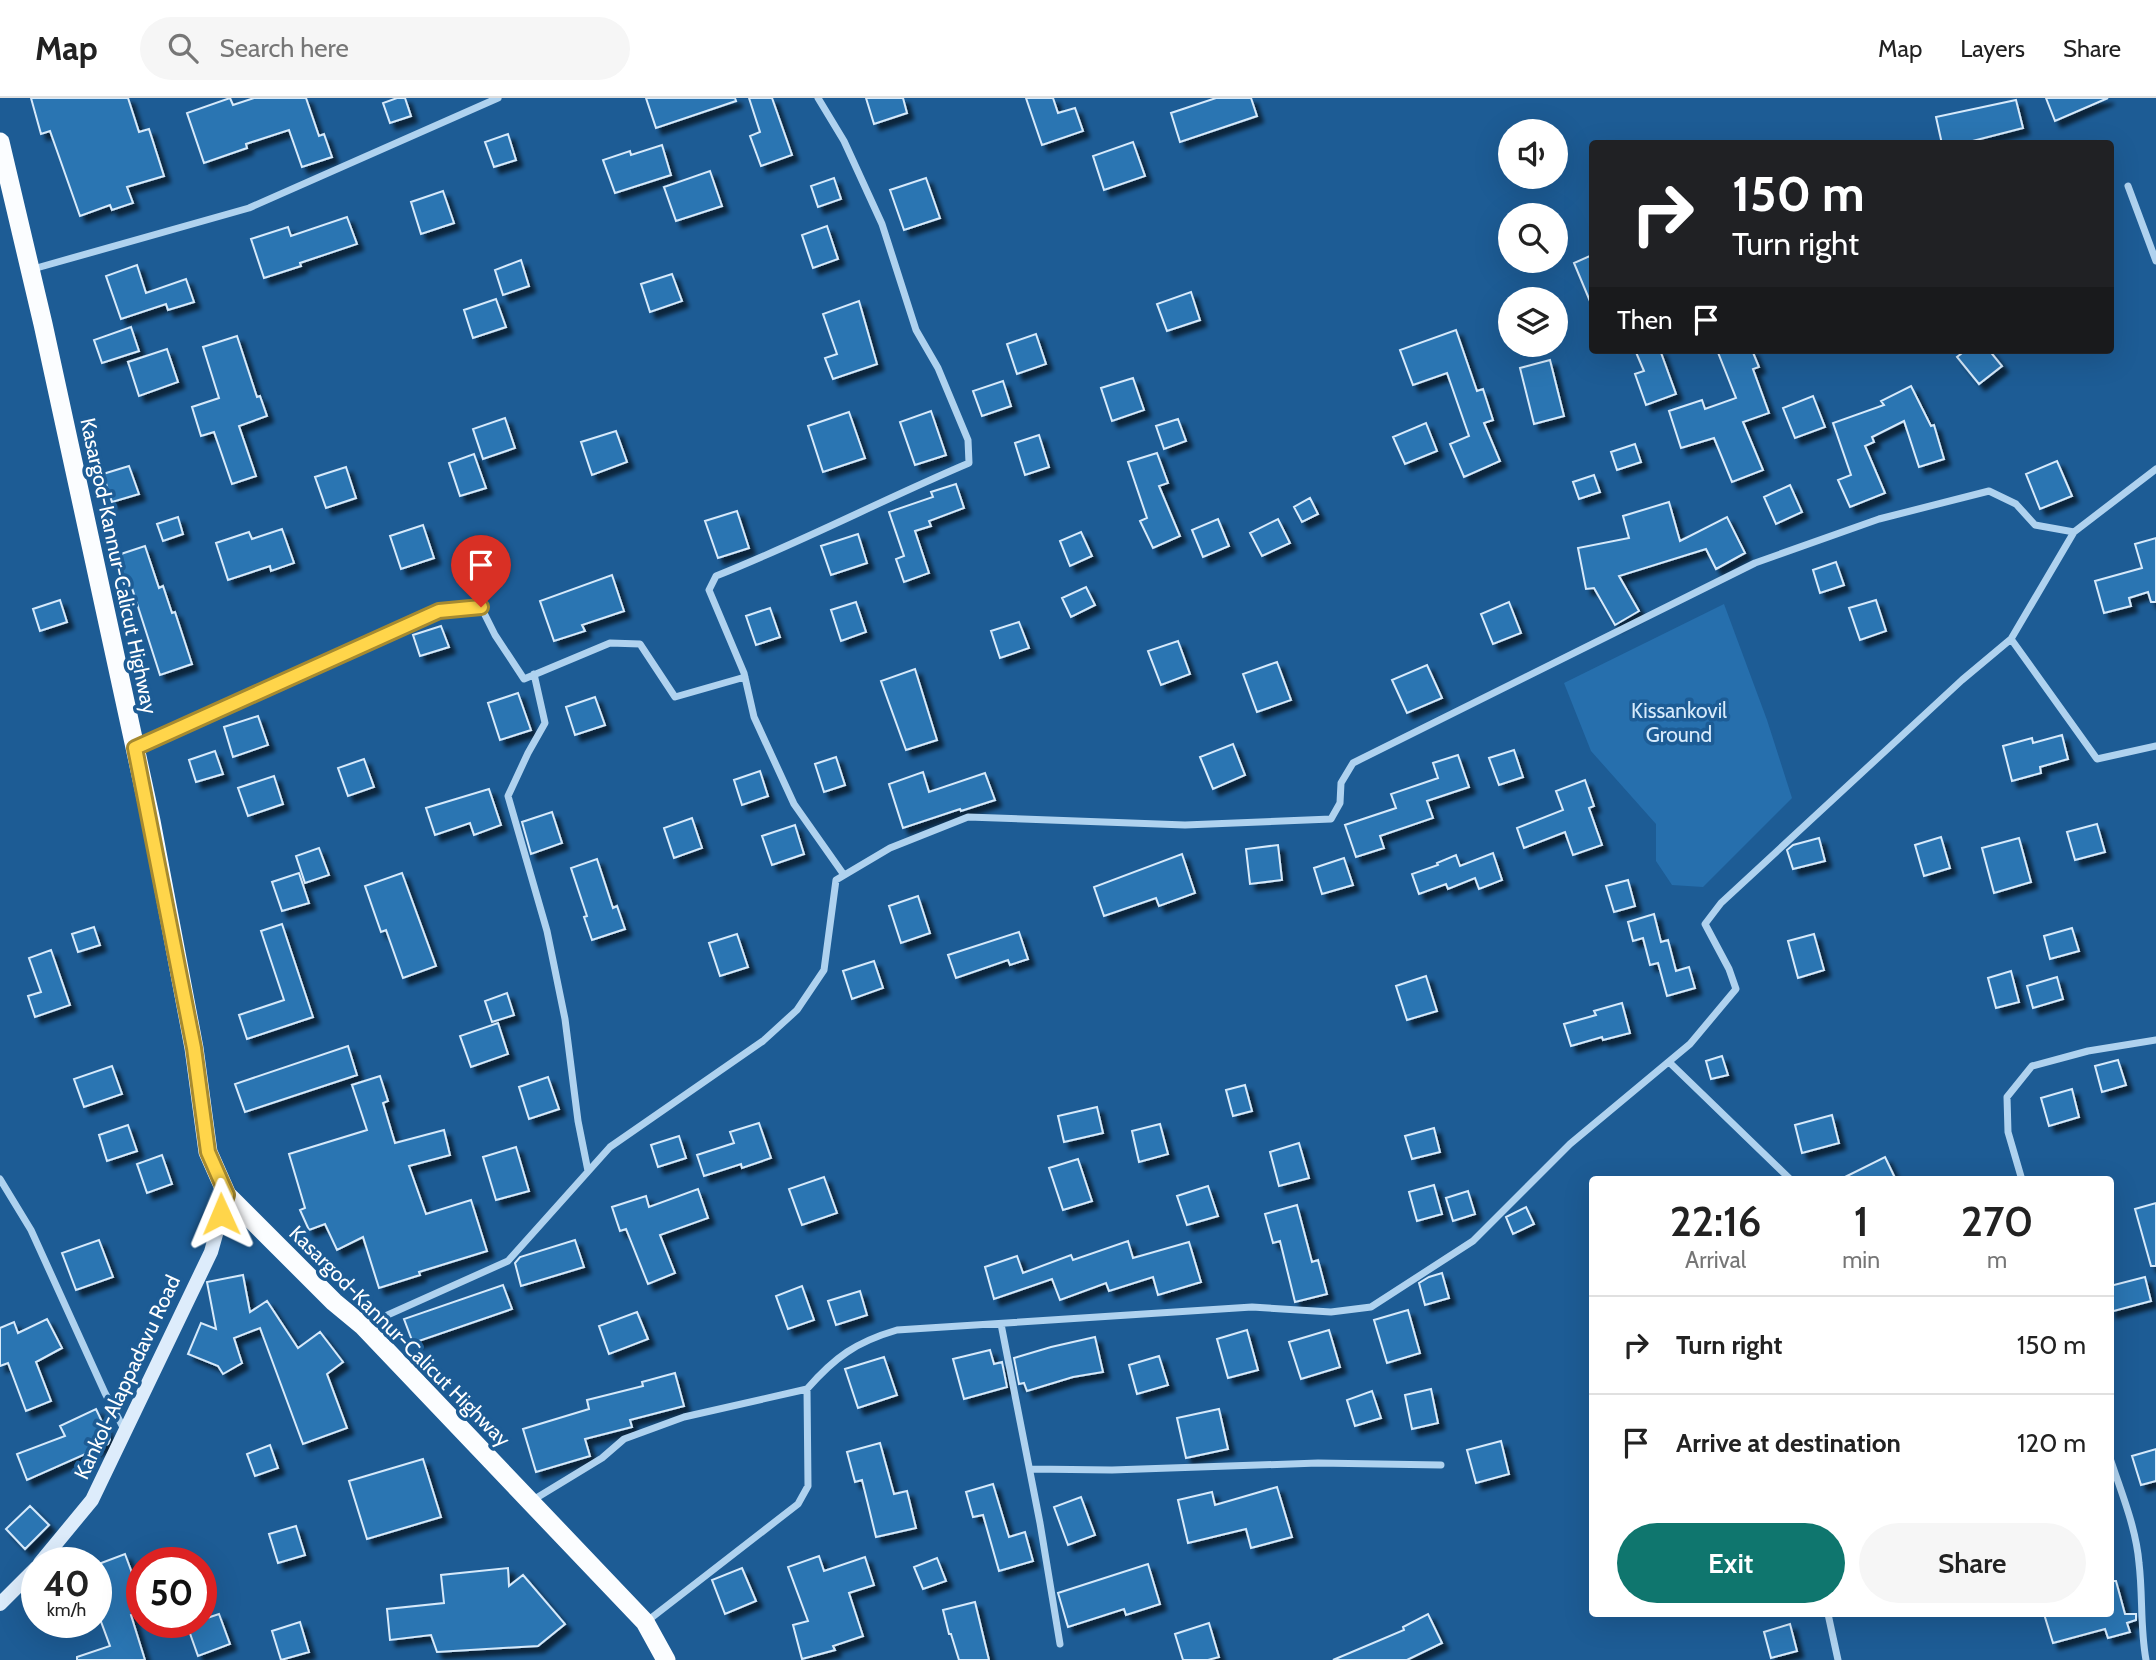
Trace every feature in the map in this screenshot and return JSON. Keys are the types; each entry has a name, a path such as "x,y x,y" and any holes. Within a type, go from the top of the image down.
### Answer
{"highway":[{"name":"Kasargod-Kannur-Calicut Highway","path":"0,142 135,748 194,1048 208,1152 227,1195 334,1302 363,1326 531,1501 645,1622 666,1660"}],"main road":[{"name":"Kankol-Alappadavu Road","path":"53,1547 92,1500 211,1252 227,1195"},
{"path":"0,1604 21,1583"}],"street":[{"path":"30,270 249,208 498,98"},
{"path":"818,98 844,141 882,224 916,330 938,368 968,440 969,463 893,495 780,551 716,576 709,590 745,677 754,717 794,804 844,875"},
{"path":"2128,186 2156,261"},
{"path":"531,1501 602,1458 624,1439 684,1417 807,1389 827,1366 853,1347 897,1331 1252,1307 1331,1312 1371,1307 1473,1241 1570,1144 1690,1044 1736,989 1729,969 1705,924 1721,903 1962,680 2011,639 2074,532 2156,469"},
{"path":"363,1326 508,1261 610,1147 763,1041 797,1010 824,970 836,880 890,848 968,817 1185,825 1331,819 1340,803 1341,783 1353,763 1755,563 1879,519 1989,491 2016,504 2035,525 2074,532"},
{"path":"135,748 439,611 481,607 495,635 524,679 610,643 640,644 675,697 745,677"},
{"path":"2011,639 2097,759 2156,746"},
{"path":"534,674 545,723 508,796 547,930 565,1019 578,1121 589,1171"},
{"path":"2021,1176 2008,1132 2007,1097 2032,1066 2088,1051 2156,1040"},
{"path":"1668,1062 1787,1176"},
{"path":"0,1179 31,1230 105,1393 125,1429"},
{"path":"1001,1324 1030,1469 1060,1644"},
{"path":"645,1622 797,1504 808,1486 807,1389"},
{"path":"1030,1469 1112,1470 1318,1462 1441,1465"},
{"path":"2114,1471 2139,1562 2141,1634 2146,1660"},
{"path":"1829,1617 1838,1660"}],"green space":[{"name":"Kissankovil Ground","path":"1724,604 1767,720 1792,798 1703,887 1672,885 1656,861 1656,824 1591,751 1564,683"}],"building":[{"path":"31,98 128,98 139,132 149,129 164,176 127,187 133,203 112,210 110,205 80,216 50,131 41,134"},
{"path":"230,98 233,105 254,98 306,98 319,136 324,134 332,157 302,167 289,130 246,144 247,148 204,163 187,113"},
{"path":"405,98 411,116 390,123 383,103"},
{"path":"646,98 735,98 736,101 656,128"},
{"path":"749,98 772,98 792,155 761,166 750,136 760,132"},
{"path":"866,98 903,98 907,113 874,124"},
{"path":"1026,98 1053,98 1058,113 1075,108 1083,131 1042,145"},
{"path":"1216,98 1251,98 1257,116 1180,142 1171,113"},
{"path":"2046,98 2108,98 2055,121"},
{"path":"2016,100 2023,128 1976,140 1941,140 1936,117"},
{"path":"508,134 516,160 494,167 485,142"},
{"path":"1133,142 1145,176 1104,190 1093,156"},
{"path":"662,145 671,175 615,193 603,160"},
{"path":"710,171 722,206 676,221 664,187"},
{"path":"834,178 841,199 818,207 811,186"},
{"path":"926,178 940,218 904,230 890,190"},
{"path":"443,191 454,223 421,234 411,202"},
{"path":"347,217 357,244 264,278 251,239 288,227 291,236"},
{"path":"827,226 838,259 813,268 802,235"},
{"path":"1589,256 1589,299 1574,263"},
{"path":"521,260 529,286 503,295 495,270"},
{"path":"137,265 146,293 186,279 194,302 168,310 166,304 121,319 106,276"},
{"path":"672,274 682,301 650,312 641,284"},
{"path":"1191,292 1200,320 1167,331 1157,304"},
{"path":"496,299 506,327 473,338 464,310"},
{"path":"859,301 877,364 833,379 825,358 837,354 823,314"},
{"path":"131,327 139,351 102,363 94,340"},
{"path":"1456,330 1477,391 1483,389 1493,420 1484,423 1500,461 1464,477 1450,444 1469,436 1447,373 1413,385 1400,350"},
{"path":"1036,334 1046,364 1017,374 1007,344"},
{"path":"237,336 257,397 260,396 267,416 239,426 256,476 232,484 214,432 201,436 192,407 219,398 203,347"},
{"path":"167,349 178,382 139,396 128,362"},
{"path":"1637,354 1661,354 1676,394 1646,405 1635,374 1644,371"},
{"path":"1719,354 1754,354 1759,367 1753,369 1769,413 1743,422 1763,470 1732,482 1714,438 1681,448 1669,411 1702,400 1705,409 1736,398"},
{"path":"1961,354 1992,354 2002,366 1979,384 1957,357"},
{"path":"1550,360 1564,416 1534,424 1520,368"},
{"path":"1133,378 1144,410 1112,421 1101,388"},
{"path":"1003,381 1011,406 982,416 973,391"},
{"path":"1911,386 1931,426 1934,425 1944,459 1919,467 1904,421 1872,437 1874,442 1865,446 1885,493 1850,507 1838,480 1851,475 1833,423 1884,405 1881,401"},
{"path":"1813,396 1825,427 1795,438 1783,408"},
{"path":"931,411 946,455 915,465 900,422"},
{"path":"849,412 865,458 823,472 808,426"},
{"path":"505,418 515,448 483,459 473,429"},
{"path":"1178,419 1186,441 1164,449 1156,426"},
{"path":"1426,423 1437,451 1405,464 1393,437"},
{"path":"616,431 627,462 592,475 581,442"},
{"path":"1039,435 1049,467 1025,475 1015,443"},
{"path":"1635,444 1641,462 1617,470 1611,452"},
{"path":"1157,453 1168,483 1159,486 1180,536 1153,548 1140,521 1147,518 1128,462"},
{"path":"474,454 486,488 460,496 449,463"},
{"path":"2057,461 2072,496 2040,509 2026,474"},
{"path":"129,466 139,494 112,502 103,474"},
{"path":"346,467 356,498 326,508 315,477"},
{"path":"1594,475 1600,492 1579,499 1573,482"},
{"path":"956,484 964,508 929,521 931,526 915,531 929,573 904,582 896,559 904,556 889,512 933,497 931,492"},
{"path":"1790,485 1802,512 1776,524 1764,497"},
{"path":"1310,498 1318,514 1302,522 1294,507"},
{"path":"1669,502 1680,541 1727,517 1745,553 1716,569 1706,549 1619,576 1639,611 1615,625 1594,588 1586,589 1578,548 1629,538 1623,516"},
{"path":"737,511 749,548 718,558 705,521"},
{"path":"178,517 183,534 163,541 157,524"},
{"path":"1218,519 1229,546 1203,557 1192,530"},
{"path":"1278,519 1290,543 1262,556 1250,533"},
{"path":"423,525 434,558 401,569 390,536"},
{"path":"282,529 294,563 271,571 270,566 228,580 216,543 249,532 252,539"},
{"path":"1081,532 1092,556 1070,566 1060,541"},
{"path":"858,534 867,563 831,575 821,546"},
{"path":"2156,538 2156,602 2151,602 2148,592 2129,598 2131,606 2104,613 2095,581 2142,568 2135,544"},
{"path":"145,546 159,588 163,586 172,613 175,612 192,664 160,675 130,582 124,584 115,556"},
{"path":"1836,562 1844,585 1820,593 1813,570"},
{"path":"612,575 624,611 582,625 585,631 554,641 540,601"},
{"path":"1086,587 1095,605 1071,617 1062,598"},
{"path":"60,600 67,622 40,631 33,609"},
{"path":"1876,600 1886,631 1860,640 1849,608"},
{"path":"856,602 866,632 841,641 831,610"},
{"path":"1509,602 1521,633 1493,644 1481,614"},
{"path":"770,608 780,637 756,645 746,616"},
{"path":"1019,622 1029,648 1000,658 991,631"},
{"path":"441,626 449,647 420,656 413,635"},
{"path":"1178,641 1190,674 1161,685 1148,651"},
{"path":"1277,662 1291,700 1257,712 1243,674"},
{"path":"1427,665 1442,698 1407,713 1392,680"},
{"path":"915,669 937,740 906,750 881,681"},
{"path":"518,693 531,730 500,740 488,703"},
{"path":"595,697 605,725 575,735 566,707"},
{"path":"258,716 268,745 233,757 224,727"},
{"path":"2062,735 2068,759 2040,767 2041,773 2012,781 2003,746 2032,738 2033,743"},
{"path":"1233,744 1245,775 1213,789 1200,757"},
{"path":"1514,750 1523,777 1499,785 1489,758"},
{"path":"215,751 223,774 196,782 189,760"},
{"path":"1458,755 1469,787 1427,801 1433,818 1380,836 1384,848 1356,857 1345,825 1396,808 1391,794 1438,778 1433,763"},
{"path":"836,757 845,785 824,792 815,764"},
{"path":"364,759 374,787 348,796 338,768"},
{"path":"760,771 768,796 742,805 734,780"},
{"path":"923,772 929,792 985,773 995,800 903,828 889,784"},
{"path":"274,776 283,804 248,816 238,788"},
{"path":"1585,780 1594,806 1589,808 1602,845 1573,855 1565,832 1524,848 1517,828 1563,810 1556,791"},
{"path":"489,789 501,825 474,835 470,823 435,835 426,808"},
{"path":"552,812 562,843 531,854 522,822"},
{"path":"692,818 702,848 674,858 664,828"},
{"path":"2097,824 2105,852 2075,860 2067,832"},
{"path":"795,825 804,854 772,865 762,836"},
{"path":"1941,837 1950,868 1924,876 1915,845"},
{"path":"1819,838 1825,861 1793,869 1787,850 1793,845"},
{"path":"2019,838 2031,882 1994,893 1982,848"},
{"path":"1278,845 1282,880 1250,884 1246,849"},
{"path":"319,848 329,875 305,883 296,856"},
{"path":"1493,853 1502,880 1479,889 1475,878 1448,889 1446,884 1419,894 1412,874 1456,855 1460,866"},
{"path":"1182,854 1195,893 1159,906 1156,898 1104,916 1094,887"},
{"path":"1344,858 1353,885 1322,894 1314,868"},
{"path":"597,859 613,908 617,906 625,929 592,940 571,868"},
{"path":"299,873 309,903 282,911 272,882"},
{"path":"402,873 436,966 403,978 386,930 381,932 365,886"},
{"path":"1628,880 1635,906 1614,912 1606,886"},
{"path":"918,896 930,933 901,943 889,906"},
{"path":"1654,914 1661,942 1668,940 1676,971 1689,967 1695,988 1667,996 1658,963 1650,965 1643,938 1633,941 1628,922"},
{"path":"282,924 313,1017 247,1039 239,1015 284,1000 261,931"},
{"path":"94,927 100,945 78,952 72,934"},
{"path":"2072,928 2079,951 2050,959 2044,936"},
{"path":"1019,932 1028,959 1010,965 1008,960 956,978 948,955"},
{"path":"737,934 748,967 720,976 709,943"},
{"path":"1814,934 1824,970 1798,978 1788,941"},
{"path":"51,950 70,1005 35,1017 28,996 41,992 29,958"},
{"path":"874,961 883,988 852,999 843,971"},
{"path":"2011,971 2019,1002 1996,1008 1988,978"},
{"path":"1426,976 1437,1011 1407,1020 1396,986"},
{"path":"2057,977 2063,999 2033,1008 2027,986"},
{"path":"507,993 514,1015 492,1022 485,1001"},
{"path":"1622,1003 1630,1033 1603,1040 1602,1037 1571,1046 1564,1024 1596,1015 1594,1011"},
{"path":"498,1023 508,1054 471,1067 460,1036"},
{"path":"348,1046 357,1075 245,1112 235,1084"},
{"path":"1722,1056 1728,1075 1711,1079 1706,1061"},
{"path":"2118,1060 2126,1085 2102,1092 2095,1066"},
{"path":"112,1066 122,1094 84,1107 74,1079"},
{"path":"380,1076 388,1101 383,1103 395,1143 444,1130 450,1155 409,1166 426,1214 471,1200 487,1251 419,1272 420,1275 379,1288 363,1237 337,1250 325,1224 309,1230 300,1210 305,1208 289,1154 367,1130 352,1085"},
{"path":"548,1077 559,1109 529,1119 519,1087"},
{"path":"1245,1085 1252,1111 1233,1116 1226,1090"},
{"path":"2072,1089 2079,1117 2049,1126 2041,1098"},
{"path":"1097,1107 1103,1133 1064,1142 1058,1116"},
{"path":"1832,1115 1839,1143 1802,1153 1795,1125"},
{"path":"759,1123 771,1158 742,1168 741,1164 704,1176 697,1155 734,1143 730,1132"},
{"path":"1160,1124 1168,1154 1139,1162 1132,1131"},
{"path":"128,1125 137,1151 107,1161 99,1135"},
{"path":"1434,1128 1440,1152 1412,1159 1405,1136"},
{"path":"679,1136 686,1158 658,1167 651,1145"},
{"path":"1299,1143 1309,1178 1279,1186 1270,1152"},
{"path":"516,1147 529,1191 496,1200 483,1157"},
{"path":"162,1155 172,1184 147,1193 137,1164"},
{"path":"1885,1157 1894,1176 1847,1176"},
{"path":"1078,1159 1092,1201 1063,1210 1049,1168"},
{"path":"824,1177 837,1213 802,1225 789,1189"},
{"path":"1434,1185 1442,1214 1417,1221 1409,1192"},
{"path":"1208,1186 1218,1216 1187,1225 1177,1196"},
{"path":"698,1189 708,1218 660,1235 675,1273 648,1284 626,1229 620,1231 612,1207 646,1196 649,1207"},
{"path":"1468,1191 1475,1214 1453,1221 1446,1198"},
{"path":"2156,1203 2156,1266 2151,1266 2135,1209"},
{"path":"1297,1205 1312,1262 1318,1260 1327,1294 1295,1302 1280,1241 1273,1243 1265,1214"},
{"path":"1526,1207 1534,1224 1513,1234 1506,1217"},
{"path":"99,1240 113,1277 76,1290 62,1253"},
{"path":"575,1240 584,1267 521,1286 515,1263 520,1257"},
{"path":"1128,1241 1133,1258 1189,1242 1201,1282 1158,1295 1153,1277 1109,1291 1106,1283 1060,1300 1052,1279 994,1299 985,1267 1017,1256 1023,1273 1071,1255 1073,1260"},
{"path":"1442,1273 1449,1298 1425,1305 1419,1283"},
{"path":"243,1275 250,1312 267,1301 298,1348 320,1332 343,1362 327,1374 347,1428 303,1444 260,1328 234,1338 242,1363 223,1374 218,1366 188,1354 201,1323 216,1329 207,1282"},
{"path":"2145,1277 2151,1301 2114,1311 2114,1285"},
{"path":"503,1285 512,1309 413,1343 404,1319"},
{"path":"802,1286 814,1320 788,1329 776,1296"},
{"path":"860,1291 867,1315 836,1325 828,1301"},
{"path":"1408,1310 1420,1353 1387,1363 1374,1320"},
{"path":"637,1312 648,1339 609,1354 599,1326"},
{"path":"47,1319 62,1348 36,1362 51,1401 26,1411 8,1363 0,1366 0,1328 14,1322 18,1333"},
{"path":"1247,1330 1258,1370 1228,1378 1217,1339"},
{"path":"1329,1330 1340,1367 1301,1379 1289,1342"},
{"path":"1095,1337 1103,1372 1073,1377 1027,1391 1024,1383 1019,1384 1014,1358"},
{"path":"990,1350 994,1364 1002,1362 1007,1387 964,1399 953,1359"},
{"path":"1159,1356 1168,1385 1137,1394 1129,1365"},
{"path":"884,1357 897,1395 858,1408 845,1369"},
{"path":"675,1373 684,1406 630,1420 632,1427 585,1439 590,1456 536,1472 523,1429 589,1409 587,1400 643,1386 642,1382"},
{"path":"1431,1389 1438,1423 1412,1429 1405,1395"},
{"path":"1372,1391 1381,1418 1355,1426 1347,1400"},
{"path":"96,1409 110,1439 108,1444 27,1480 17,1454 65,1436 60,1426"},
{"path":"1219,1409 1228,1449 1186,1458 1177,1418"},
{"path":"1501,1441 1509,1474 1476,1483 1467,1450"},
{"path":"880,1443 894,1494 907,1491 916,1528 876,1537 862,1480 855,1482 847,1452"},
{"path":"270,1445 278,1468 255,1476 247,1454"},
{"path":"2156,1449 2156,1481 2141,1485 2132,1456"},
{"path":"423,1459 441,1517 367,1539 349,1481"},
{"path":"993,1484 1009,1537 1025,1532 1033,1561 999,1571 983,1515 973,1517 966,1492"},
{"path":"1277,1487 1292,1537 1251,1548 1246,1529 1188,1543 1178,1500 1212,1492 1215,1505"},
{"path":"1081,1497 1095,1535 1068,1545 1054,1507"},
{"path":"30,1506 49,1525 27,1547 23,1547 6,1529"},
{"path":"296,1526 305,1555 278,1563 269,1534"},
{"path":"125,1554 126,1557 126,1638 138,1638 145,1660 77,1660 77,1657 110,1646 107,1638 112,1638 112,1559"},
{"path":"819,1556 824,1571 865,1557 874,1585 849,1593 863,1636 833,1646 835,1650 802,1659 793,1625 808,1621 788,1567"},
{"path":"937,1558 946,1581 923,1589 914,1567"},
{"path":"1148,1564 1160,1604 1126,1615 1124,1609 1068,1627 1058,1593"},
{"path":"508,1568 509,1586 523,1575 565,1624 538,1646 437,1652 431,1635 390,1640 387,1609 444,1603 441,1575"},
{"path":"742,1568 756,1601 725,1614 712,1580"},
{"path":"2116,1581 2125,1614 2136,1614 2136,1620 2127,1623 2130,1632 2108,1638 2105,1629 2053,1643 2045,1617 2114,1617"},
{"path":"975,1602 989,1660 959,1660 943,1610"},
{"path":"1428,1614 1442,1643 1407,1660 1333,1660 1404,1630 1403,1627"},
{"path":"217,1615 230,1644 198,1656 192,1638 217,1638"},
{"path":"300,1622 309,1652 281,1660 272,1631"},
{"path":"1209,1623 1219,1657 1183,1660 1175,1634"},
{"path":"1790,1624 1797,1651 1771,1658 1764,1632"}],"route":[{"path":"221,1214 227,1195 208,1152 194,1048 135,748 439,611 481,607"}]}
